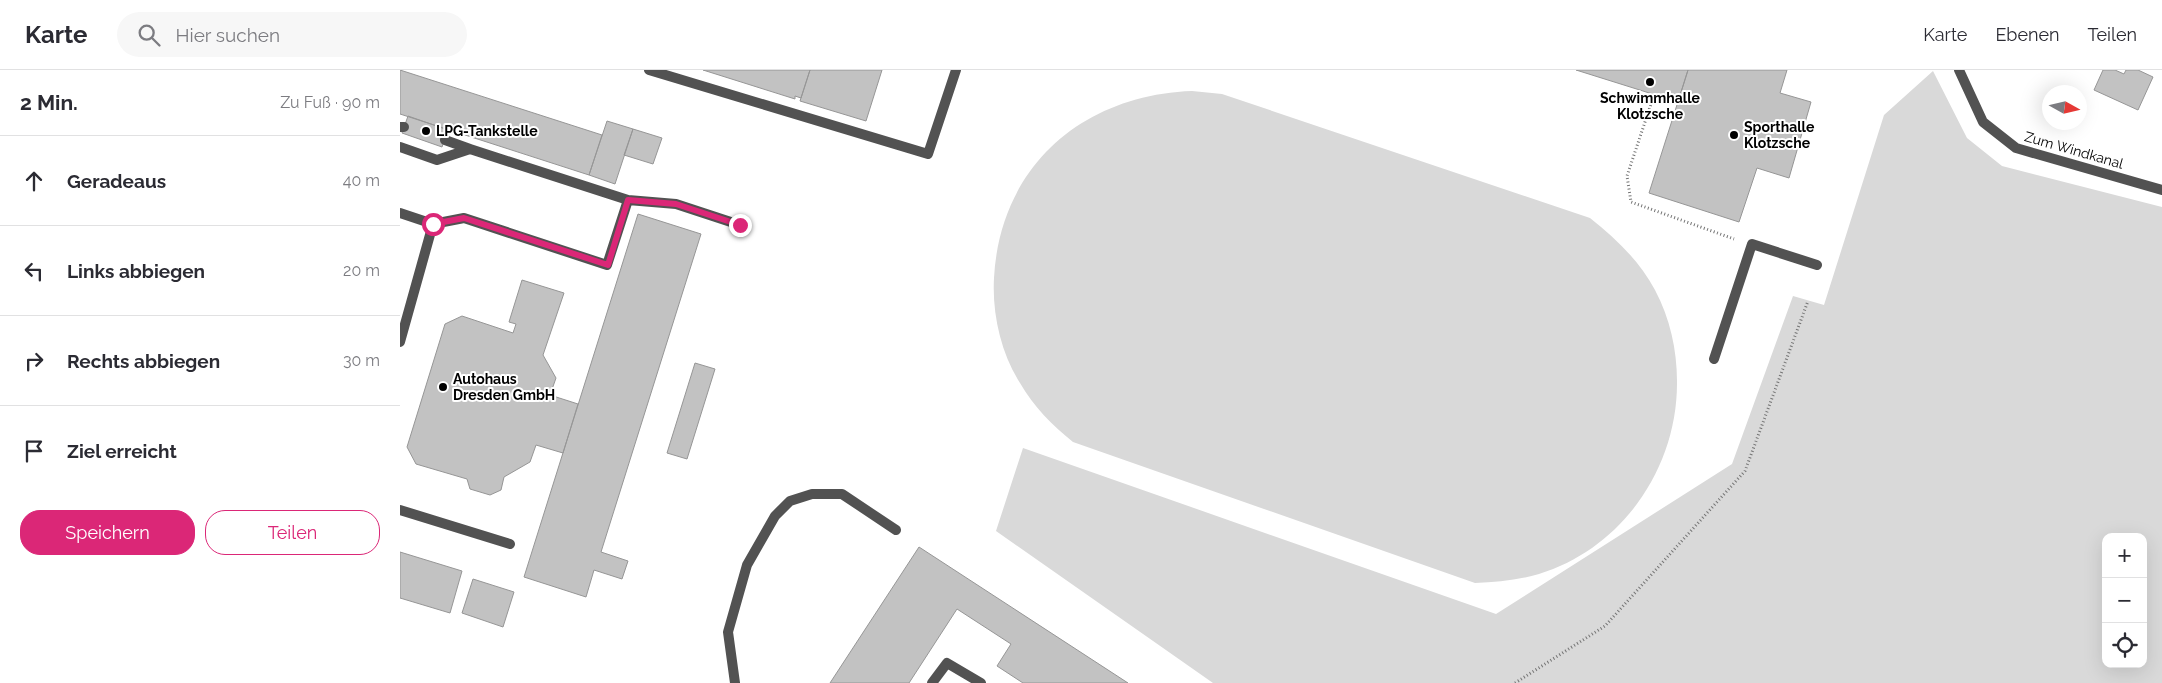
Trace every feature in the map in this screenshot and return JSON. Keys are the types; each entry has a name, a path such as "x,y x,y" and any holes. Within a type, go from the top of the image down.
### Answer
{"street":[{"path":"649,70 928,154 956,70"},
{"name":"Zum Windkanal","path":"1959,70 1982,122 2016,148 2162,190"},
{"path":"445,140 628,200 676,204 740,225"},
{"path":"400,147 437,160 470,149"},
{"path":"400,213 433,224 464,218 608,265 628,200"},
{"path":"400,342 433,224"},
{"path":"1714,359 1752,244 1817,265"},
{"path":"735,683 728,632 747,565 775,516 790,501 812,494 842,494 896,530"},
{"path":"400,510 510,544"},
{"path":"932,683 947,663 981,683"}],"path":[{"path":"1654,95 1627,176 1631,202 1752,244"},
{"path":"1515,683 1605,626 1745,471 1808,301"}],"shaded area":[{"path":"1933,71 1967,138 2002,166 2162,207 2162,683 1213,683 996,531 1023,448 1496,614 1732,464 1793,296 1824,305 1884,115"},
{"path":"1192,91 1222,94 1590,218 1626,251 1649,279 1665,312 1674,346 1677,381 1675,413 1668,444 1656,473 1640,500 1620,524 1596,545 1569,562 1523,578 1475,583 1073,442 1037,408 1013,371 1003,346 996,319 994,278 1000,238 1012,202 1031,171 1054,144 1083,122 1116,106 1152,96"}],"building":[{"path":"400,70 602,135 589,175 400,114"},
{"path":"703,70 810,70 801,98 795,96 795,99"},
{"path":"810,70 882,70 866,121 800,101"},
{"name":"Schwimmhalle Klotzsche","path":"1576,70 1688,70 1678,102"},
{"name":"Sporthalle Klotzsche","path":"1688,70 1787,70 1780,93 1811,102 1789,178 1757,168 1739,222 1649,193"},
{"path":"2103,70 2115,70 2124,74 2126,70 2138,70 2153,77 2138,110 2094,90"},
{"path":"408,116 448,130 442,147 402,133"},
{"path":"607,121 633,129 615,184 589,175"},
{"path":"633,129 662,138 653,164 624,155"},
{"path":"638,214 701,234 601,552 628,561 622,579 594,570 586,597 524,577"},
{"path":"522,280 564,293 543,355 556,378 550,395 578,404 563,453 536,445 530,462 504,477 501,490 490,495 470,489 467,479 416,464 407,447 445,324 462,316 513,333 516,324 509,322"},
{"path":"695,363 715,369 687,459 667,453"},
{"path":"919,547 1128,683 1023,683 997,666 1011,644 957,609 909,683 830,683"},
{"path":"400,552 462,571 450,613 400,598"},
{"path":"473,579 514,592 503,627 462,613"}],"place":[{"name":"Schwimmhalle Klotzsche","path":"1650,82"},
{"name":"LPG-Tankstelle","path":"426,131"},
{"name":"Sporthalle Klotzsche","path":"1734,135"},
{"name":"Autohaus Dresden GmbH","path":"443,387"}],"route":[{"path":"433,224 464,218 608,265 628,200 676,204 740,225"}]}
